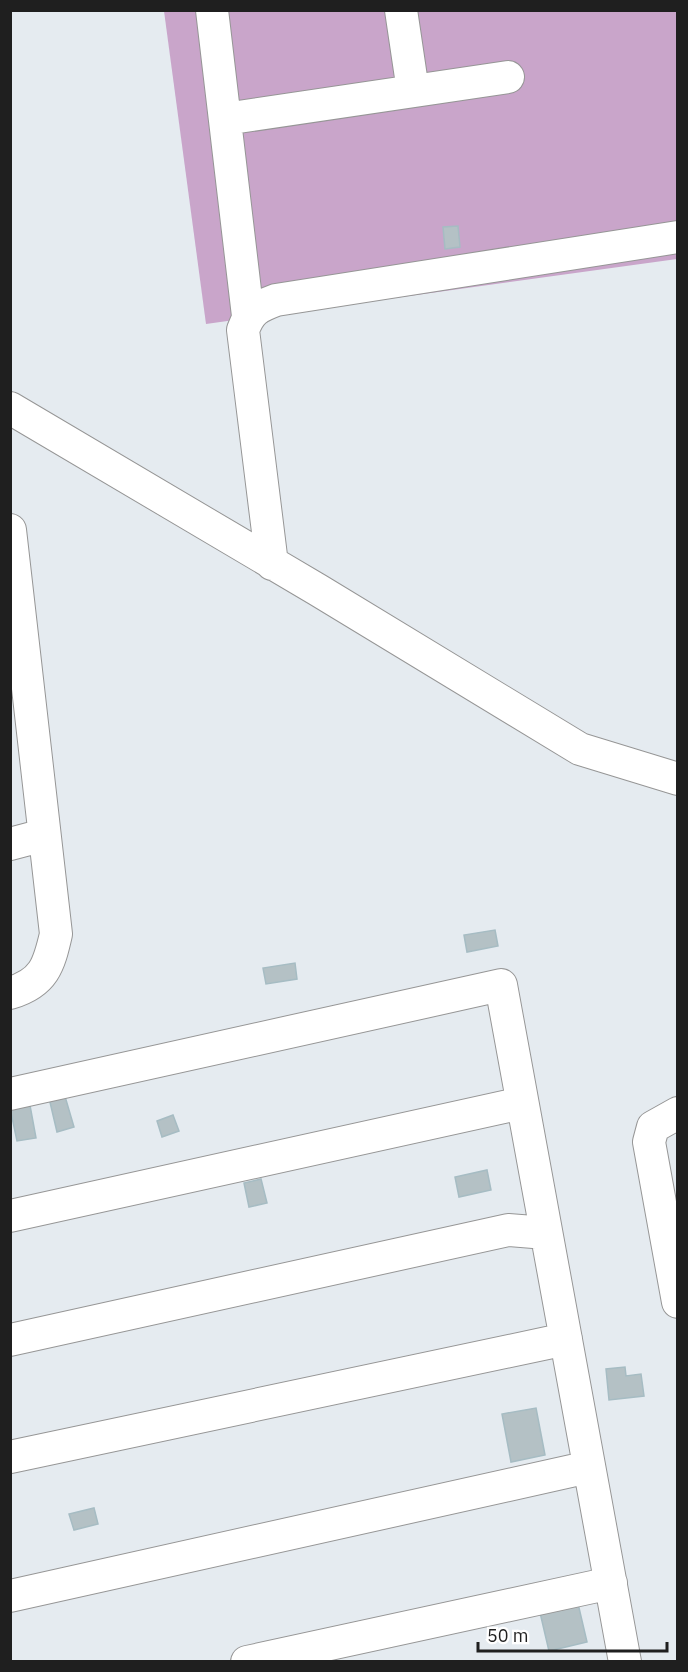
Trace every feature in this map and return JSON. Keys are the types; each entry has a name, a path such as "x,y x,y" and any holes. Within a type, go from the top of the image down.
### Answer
{"street":[{"path":"212,10 248,316 243,330 272,564"},
{"path":"401,10 413,91"},
{"path":"225,119 508,77"},
{"path":"248,316 259,307 276,300 678,237"},
{"path":"10,408 328,596 580,749 678,779"},
{"path":"10,530 19,680 44,835 56,934 50,962 36,980 10,993"},
{"path":"10,844 44,835"},
{"path":"10,1094 501,985 626,1662"},
{"path":"10,1216 522,1103"},
{"path":"678,1113 653,1127 649,1142 678,1302"},
{"path":"10,1340 508,1230 546,1233"},
{"path":"10,1458 566,1339"},
{"path":"10,1596 589,1467"},
{"path":"247,1662 611,1582"}],"shaded area":[{"path":"164,11 677,11 677,259 206,324"}],"building":[{"path":"458,226 460,247 445,249 443,227"},
{"path":"495,930 498,946 467,952 464,935"},
{"path":"295,963 297,979 266,984 263,968"},
{"path":"64,1093 74,1127 57,1132 49,1098"},
{"path":"29,1100 36,1138 17,1141 10,1108"},
{"path":"173,1115 179,1131 162,1137 157,1121"},
{"path":"487,1170 491,1190 459,1197 455,1177"},
{"path":"261,1179 267,1203 249,1207 244,1183"},
{"path":"625,1367 626,1376 641,1374 644,1396 609,1400 606,1369"},
{"path":"536,1408 545,1455 511,1462 502,1414"},
{"path":"94,1508 98,1524 74,1530 69,1514"},
{"path":"576,1595 587,1642 549,1651 538,1604"}]}
